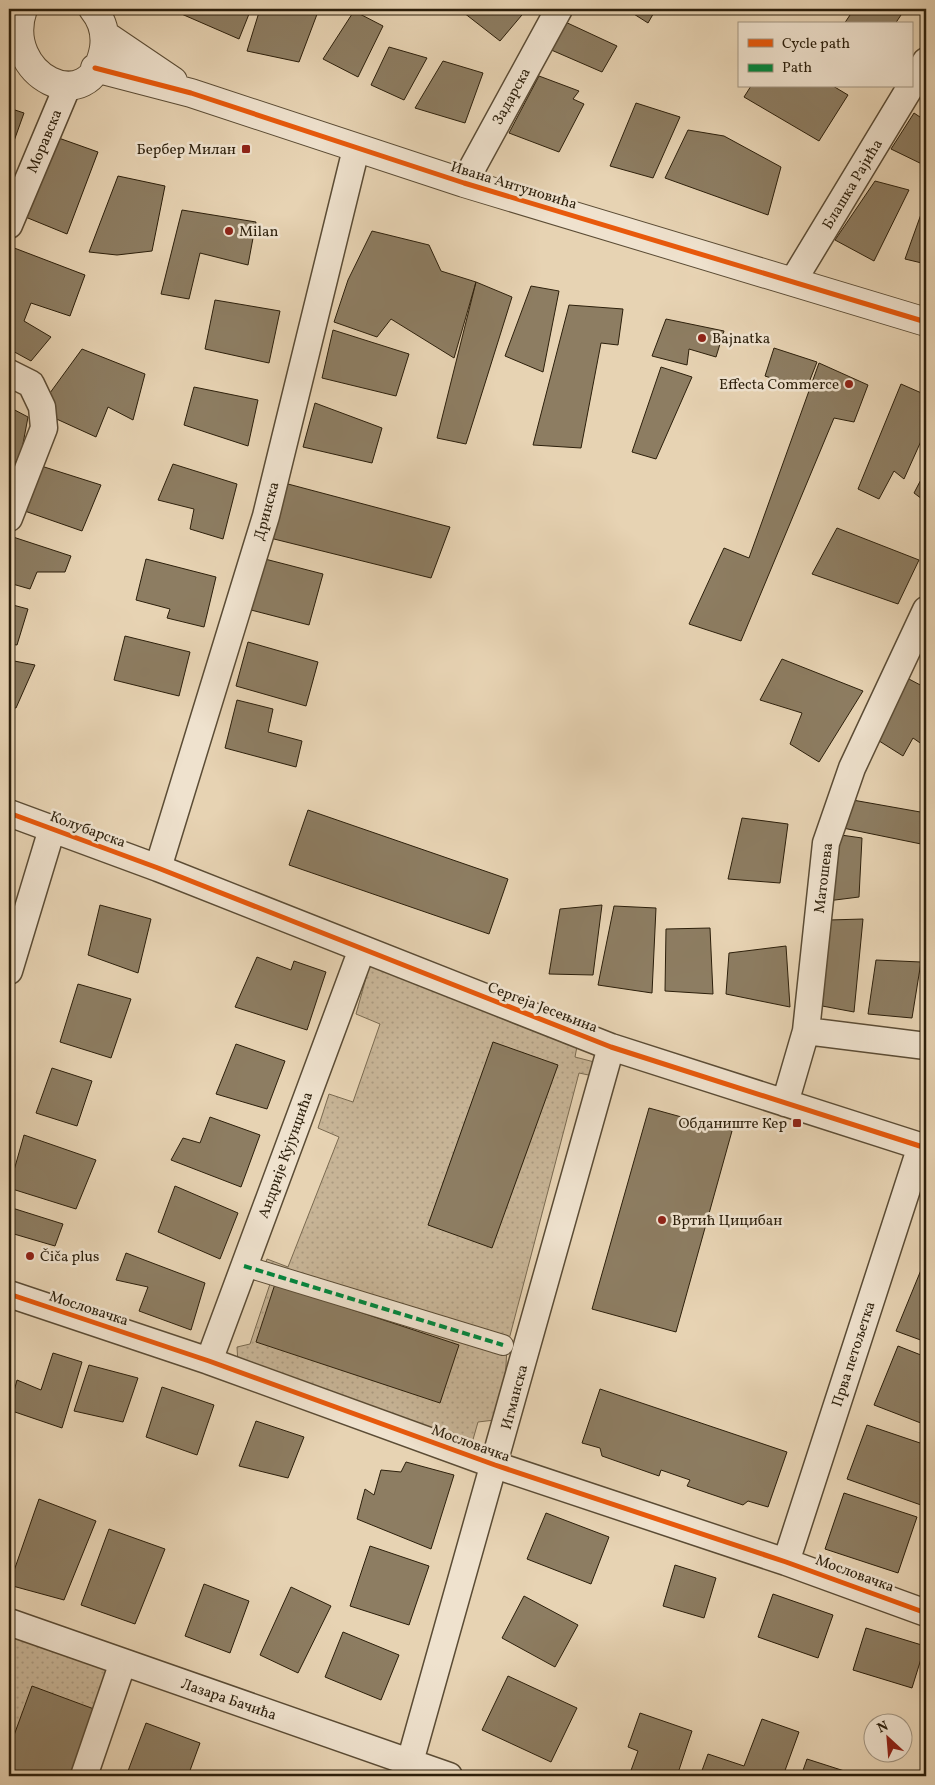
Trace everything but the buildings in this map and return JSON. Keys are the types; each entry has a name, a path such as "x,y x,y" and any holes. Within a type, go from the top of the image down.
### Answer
{"street":[{"path":"23,9 10,35 14,66 37,81 52,86 68,85 83,79 95,68 103,53 104,35 100,18 93,9"},
{"name":"Задарска","path":"464,183 559,9"},
{"name":"Ивана Антуновића","path":"104,35 191,93"},
{"name":"Блашка Рајића","path":"912,84 926,61"},
{"name":"Ивана Антуновића","path":"95,68 191,93 356,149 464,183 926,322"},
{"name":"Моравска","path":"9,225 68,85"},
{"name":"Блашка Рајића","path":"793,281 910,88"},
{"name":"Дринска","path":"158,868 266,516 356,149"},
{"path":"9,373 31,384 42,407 44,428 9,518"},
{"name":"Матошева","path":"785,1103 806,1031 826,843 852,768 926,610"},
{"name":"Колубарска","path":"9,813 158,868"},
{"path":"9,971 52,830"},
{"name":"Сергеја Јесењина","path":"158,868 611,1047 923,1147"},
{"name":"Андрије Кујунџића","path":"209,1361 362,949"},
{"path":"806,1031 926,1046"},
{"name":"Игманска","path":"408,1770 611,1047"},
{"name":"Прва петољетка","path":"786,1562 923,1147"},
{"path":"244,1266 502,1345"},
{"name":"Мословачка","path":"9,1294 209,1361 495,1465 786,1562 926,1612"},
{"name":"Лазара Бачића","path":"9,1622 123,1662 408,1770 450,1776"},
{"path":"84,1776 123,1662"}],"shaded area":[{"path":"371,960 578,1041 575,1057 602,1064 598,1077 579,1073 507,1347 503,1419 478,1422 470,1450 238,1364 237,1347 250,1344 271,1281 260,1278 267,1259 288,1267 339,1137 318,1128 329,1094 353,1102 380,1024 356,1014"},
{"path":"9,1628 116,1666 78,1776 9,1776"}],"marked path":[{"path":"244,1266 503,1345"}],"cycle path":[{"path":"95,68 191,93 464,183 926,322"},
{"path":"9,813 158,868 611,1047 926,1148"},
{"path":"9,1294 209,1361 495,1465 786,1562 926,1613"}],"place":[{"name":"Бербер Милан","path":"246,149"},
{"name":"Milan","path":"229,231"},
{"name":"Bajnatka","path":"702,338"},
{"name":"Effecta Commerce","path":"849,384"},
{"name":"Обданиште Кер","path":"797,1123"},
{"name":"Вртић Цицибан","path":"662,1220"},
{"name":"Čiča plus","path":"30,1256"}]}
